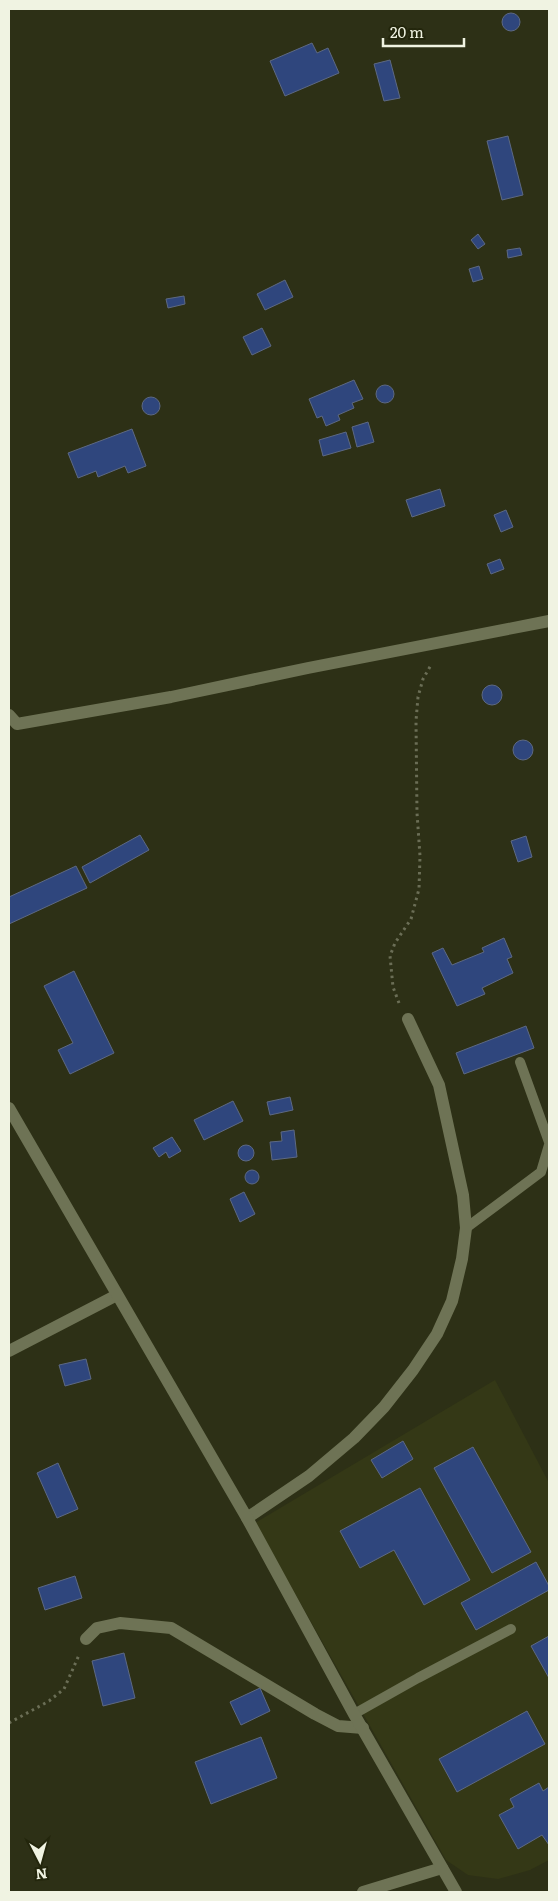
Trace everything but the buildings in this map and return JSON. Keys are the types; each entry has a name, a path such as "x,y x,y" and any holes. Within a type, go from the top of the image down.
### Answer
{"street":[{"path":"12,722 172,697 308,668 549,621"},
{"path":"247,1518 309,1476 354,1438 384,1407 413,1370 436,1334 452,1301 462,1258 466,1228 463,1195 439,1085 408,1019"},
{"path":"9,1108 247,1518 354,1714 456,1892"},
{"path":"9,1351 117,1295"},
{"path":"86,1639 97,1628 120,1623 171,1628 314,1714 338,1726 363,1728"},
{"path":"363,1892 442,1868"}],"lane":[{"path":"466,1228 541,1172 549,1143 520,1062"},
{"path":"354,1714 511,1629"}],"path":[{"path":"408,1019 393,987 390,956 395,943 411,919 419,889 420,856 417,813 416,721 418,697 423,679 449,640"},
{"path":"9,1723 50,1701 64,1689 86,1639"}],"shaded area":[{"path":"495,1380 549,1483 549,1860 530,1870 498,1879 468,1875 446,1860 255,1523"}]}
